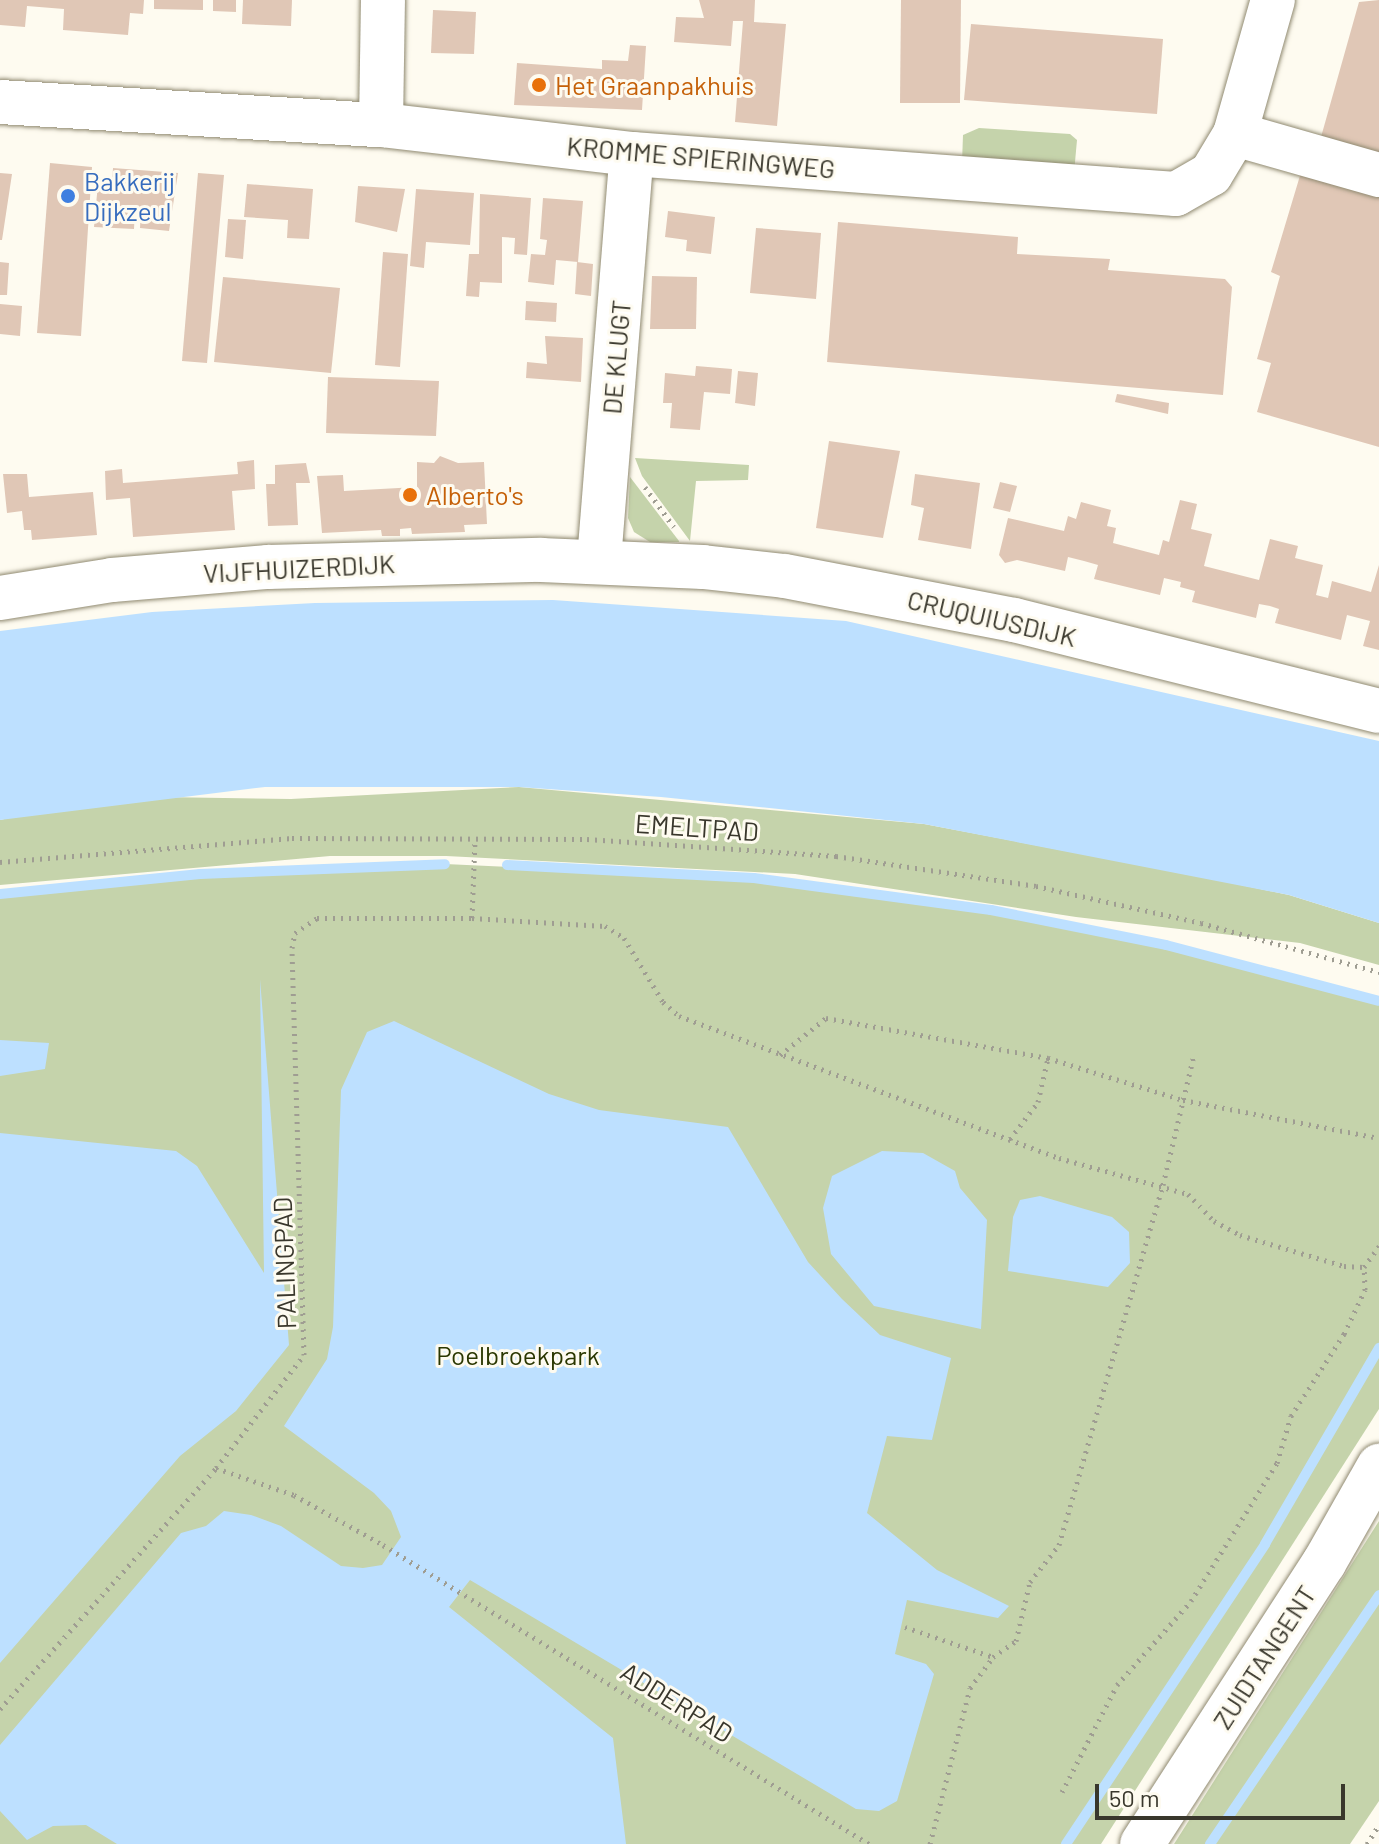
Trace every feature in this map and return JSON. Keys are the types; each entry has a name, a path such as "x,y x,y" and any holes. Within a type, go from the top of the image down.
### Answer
{"street":[{"path":"381,125 383,0"},
{"name":"KROMME SPIERINGWEG","path":"0,102 381,125 632,154 1176,194 1211,174 1235,134 1273,0"},
{"path":"1235,134 1379,175"},
{"name":"DE KLUGT","path":"599,560 632,154"},
{"name":"CRUQUIUSDIJK","path":"599,560 785,576 1014,620 1379,711"},
{"name":"VIJFHUIZERDIJK","path":"0,598 112,580 268,567 599,560"},
{"name":"ZUIDTANGENT","path":"1142,1844 1324,1563 1379,1466"}],"path":[{"path":"609,439 703,567"},
{"name":"EMELTPAD","path":"0,862 292,838 587,839 836,856 1036,886 1201,923 1379,972"},
{"path":"475,839 472,918 617,930 670,1010 780,1055 1010,1139 1188,1194 1214,1221 1240,1235 1364,1267"},
{"name":"PALINGPAD","path":"0,1709 216,1468 304,1355 295,933 317,918 472,918"},
{"path":"780,1055 826,1018 1048,1058 1183,1100 1379,1138"},
{"path":"930,1844 970,1688 993,1657 1016,1641 1030,1582 1059,1545 1163,1185 1194,1055"},
{"path":"1010,1139 1038,1102 1048,1058"},
{"path":"1062,1792 1117,1685 1191,1601 1277,1463 1291,1416 1344,1334 1365,1290 1364,1267 1379,1246"},
{"name":"ADDERPAD","path":"216,1468 294,1495 383,1545 869,1844"},
{"path":"905,1627 993,1657"},
{"path":"1367,1844 1379,1825"}],"green space":[{"path":"979,128 1070,134 1077,140 1074,173 962,163 963,135"},
{"path":"635,458 749,465 748,480 696,481 690,541 642,476"},
{"path":"630,477 679,542 650,542 634,532 628,518"},
{"path":"519,787 924,824 1193,875 1289,895 1379,923 1379,965 1300,943 1076,917 795,874 446,856 330,856 0,885 0,820 40,811 160,797 291,799"},
{"name":"Poelbroekpark","path":"445,864 754,878 991,910 1166,945 1379,1001 1379,1409 1101,1844 0,1844 0,894 200,874"},
{"path":"1379,1521 1379,1801 1350,1844 1174,1844"}],"water":[{"path":"553,600 846,621 1379,741 1379,923 1289,895 924,824 661,797 519,787 265,787 0,820 0,631 152,612 315,603"},
{"path":"260,979 289,1345 236,1411 180,1456 0,1663 0,1133 176,1151 197,1166 264,1273"},
{"path":"394,1021 549,1094 599,1110 728,1127 808,1262 842,1299 880,1335 951,1358 932,1440 887,1436 867,1513 937,1570 1009,1606 998,1618 907,1600 895,1654 926,1664 934,1674 897,1801 879,1811 856,1809 470,1580 449,1607 613,1738 626,1844 117,1844 86,1825 53,1826 27,1840 0,1811 0,1745 181,1533 206,1526 224,1511 251,1515 281,1526 341,1566 363,1568 382,1565 401,1537 391,1511 374,1493 284,1426 327,1359 333,1327 341,1090 367,1032"},
{"path":"0,1040 49,1043 45,1069 0,1076"},
{"path":"882,1151 923,1153 955,1171 960,1188 987,1220 981,1329 874,1306 831,1254 823,1208 832,1176"},
{"path":"1040,1196 1112,1217 1129,1232 1130,1263 1108,1287 1008,1271 1013,1217 1020,1200"}],"building":[{"path":"0,0 144,0 143,14 130,13 128,35 63,30 64,9 27,6 25,27 0,25"},
{"path":"154,0 203,0 203,10 154,9"},
{"path":"213,0 236,0 236,12 213,11"},
{"path":"243,0 292,0 291,26 242,24"},
{"path":"699,0 755,0 754,22 786,24 777,126 735,122 743,21 733,21 731,46 674,42 676,17 704,18"},
{"path":"901,0 961,0 960,103 900,103"},
{"path":"1379,0 1379,159 1321,137 1359,2"},
{"path":"433,10 476,12 474,54 431,53"},
{"path":"971,24 1163,39 1157,114 964,100"},
{"path":"630,45 646,46 642,110 514,105 517,63 602,69 602,60 628,61"},
{"path":"50,163 92,167 81,336 37,333"},
{"path":"113,168 178,173 169,231 140,228 141,209 135,208 134,229 94,227 98,183 112,184"},
{"path":"1302,169 1379,187 1379,447 1257,412 1271,363 1257,359 1280,276 1271,272"},
{"path":"0,173 12,174 2,240 0,240"},
{"path":"198,173 224,175 207,363 182,361"},
{"path":"247,184 313,189 309,239 287,238 288,220 244,217"},
{"path":"358,186 405,189 397,232 355,222"},
{"path":"416,189 474,193 470,245 426,242 424,268 410,266"},
{"path":"480,194 531,198 527,255 514,254 515,238 502,237 502,283 480,282 479,297 466,296 469,254 479,254"},
{"path":"543,198 583,201 578,262 556,260 554,285 528,282 531,254 545,255 547,240 540,239"},
{"path":"668,211 715,217 711,254 686,251 687,240 665,237"},
{"path":"228,219 246,220 243,259 225,257"},
{"path":"838,222 1018,237 1017,254 1110,259 1108,270 1225,279 1232,287 1223,395 827,362"},
{"path":"756,228 821,233 816,299 750,293"},
{"path":"383,252 408,254 400,367 375,365"},
{"path":"0,262 9,263 7,295 0,295"},
{"path":"577,262 593,264 591,296 575,294"},
{"path":"652,276 697,277 696,329 650,329"},
{"path":"223,277 340,288 331,373 214,362"},
{"path":"526,301 557,303 556,322 525,320"},
{"path":"0,304 22,306 20,336 0,334"},
{"path":"545,336 583,338 581,382 526,378 527,362 547,364"},
{"path":"696,366 732,369 730,394 704,392 700,430 670,428 672,403 663,403 665,373 695,376"},
{"path":"738,371 758,373 755,406 735,403"},
{"path":"328,377 439,381 436,436 326,433"},
{"path":"1117,394 1169,403 1168,414 1115,402"},
{"path":"829,441 900,451 883,538 816,528"},
{"path":"440,456 458,463 484,462 487,524 464,525 465,532 412,534 411,528 400,529 400,536 382,536 381,530 322,533 317,476 343,475 344,491 417,487 417,462 434,463"},
{"path":"254,460 255,489 232,491 235,530 133,537 130,498 106,500 105,471 122,469 123,483 238,474 237,462"},
{"path":"306,463 310,483 296,483 298,525 268,526 266,484 275,484 275,465"},
{"path":"3,474 27,474 29,497 93,492 97,535 32,540 31,530 24,530 22,511 7,513"},
{"path":"915,474 980,483 971,549 918,540 924,508 911,505"},
{"path":"1000,482 1017,486 1010,512 993,508"},
{"path":"1180,500 1197,504 1191,529 1212,534 1204,566 1259,580 1270,539 1298,546 1295,558 1323,565 1316,595 1328,598 1332,581 1371,592 1379,565 1379,650 1363,646 1370,621 1347,615 1341,640 1275,623 1279,609 1270,606 1259,604 1256,618 1192,602 1195,591 1180,587 1181,582 1164,578 1160,595 1094,579 1098,565 1068,557 1065,571 1017,560 1005,563 999,555 1008,518 1064,531 1068,516 1076,519 1081,502 1111,510 1107,526 1116,528 1113,543 1159,555 1163,540 1169,542"}],"waterway":[{"path":"0,894 200,874 445,864"},
{"path":"507,865 754,878 991,910 1166,945 1379,1001"},
{"path":"1066,1844 1265,1544 1379,1348"},
{"path":"1210,1844 1379,1595"}],"place":[{"name":"Het Graanpakhuis","path":"539,85"},
{"name":"Bakkerij Dijkzeul","path":"68,196"},
{"name":"Alberto's","path":"410,495"}]}
